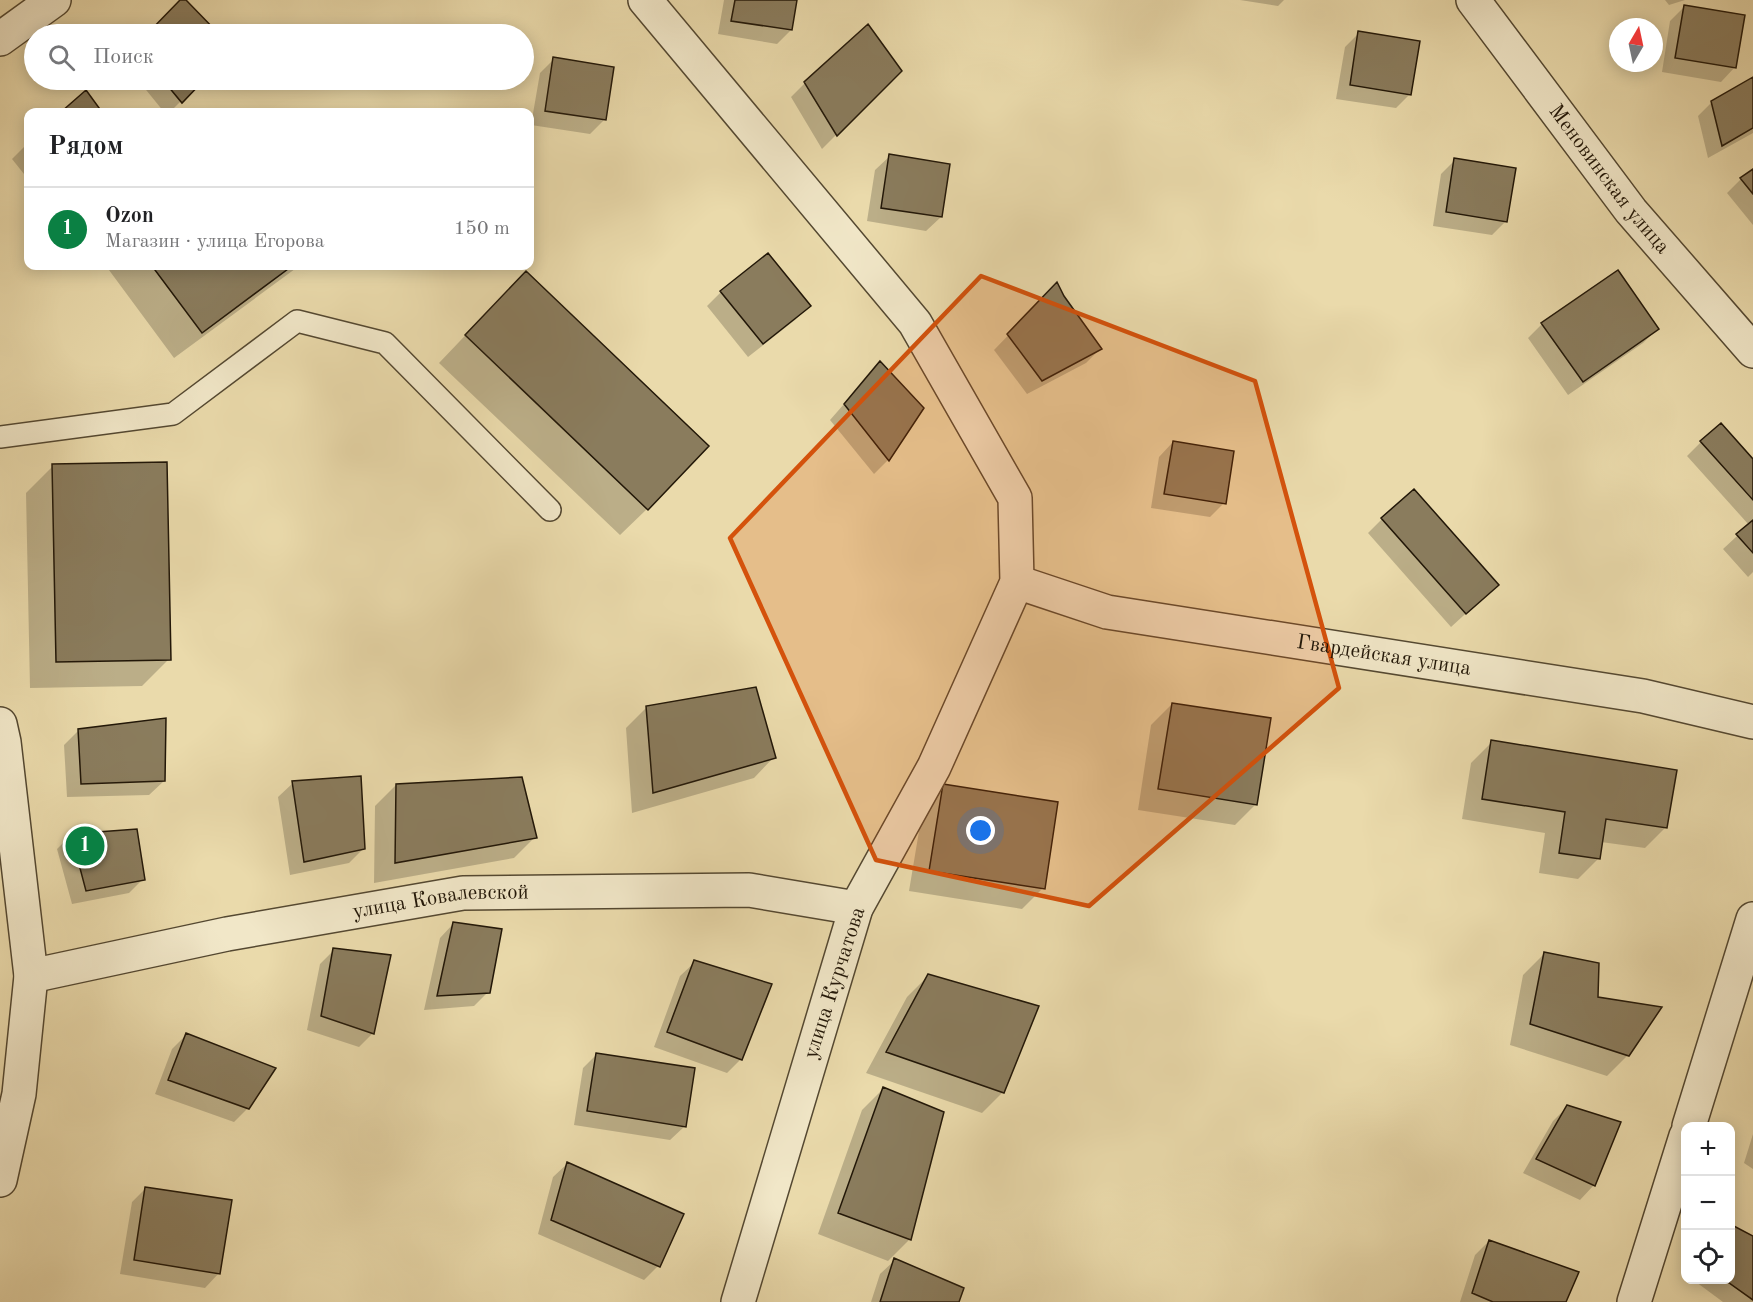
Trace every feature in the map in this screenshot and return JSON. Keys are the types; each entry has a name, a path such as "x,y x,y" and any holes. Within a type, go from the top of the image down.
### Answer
{"street":[{"path":"0,39 54,0"},
{"path":"645,0 915,323 1015,498 1017,582"},
{"name":"Меновинская улица","path":"1473,0 1631,211 1753,351"},
{"name":"Гвардейская улица","path":"1017,582 1107,612 1643,696 1753,722"},
{"name":"улица Курчатова","path":"738,1302 856,908 934,767 1017,582"},
{"path":"0,724 31,976 10,1095 0,1180"},
{"name":"улица Ковалевской","path":"31,976 227,934 463,893 749,890 856,908"},
{"path":"1690,1122 1753,919"},
{"path":"1634,1302 1681,1152"}],"lane":[{"path":"0,437 172,414 297,321 385,343 549,510"}],"highlighted area":[{"path":"981,276 1255,381 1339,688 1089,906 876,860 730,538"}],"building":[{"path":"180,0 186,0 209,24 157,24"},
{"path":"735,0 797,0 792,30 731,21"},
{"path":"1684,5 1745,15 1736,68 1675,58"},
{"path":"868,24 902,71 837,136 804,82"},
{"path":"1358,31 1420,41 1411,95 1350,85"},
{"path":"553,57 614,67 606,120 545,111"},
{"path":"1753,77 1753,128 1722,146 1711,101"},
{"path":"86,90 99,108 66,108"},
{"path":"171,90 194,90 182,103"},
{"path":"889,154 950,164 942,217 881,208"},
{"path":"1454,158 1516,168 1507,222 1446,212"},
{"path":"1753,169 1753,194 1740,178"},
{"path":"768,253 811,306 763,344 720,291"},
{"path":"155,270 287,270 202,333"},
{"path":"1618,270 1659,329 1583,382 1541,323"},
{"path":"526,271 709,446 648,510 465,335"},
{"path":"1057,282 1064,296 1102,349 1042,381 1007,334"},
{"path":"880,361 924,408 889,461 844,404"},
{"path":"1721,423 1753,459 1753,500 1700,441"},
{"path":"1173,441 1234,451 1226,504 1164,494"},
{"path":"167,462 171,660 56,662 52,464"},
{"path":"1414,489 1499,585 1466,614 1381,518"},
{"path":"1753,520 1753,553 1736,534"},
{"path":"756,687 776,758 653,793 646,706"},
{"path":"1172,703 1271,718 1257,805 1158,789"},
{"path":"166,718 165,781 81,784 78,729"},
{"path":"1491,740 1677,770 1667,828 1606,819 1600,859 1559,853 1565,812 1482,799"},
{"path":"361,776 365,849 304,862 292,781"},
{"path":"522,777 537,838 395,863 396,784"},
{"path":"943,784 1058,802 1045,889 929,871"},
{"path":"137,829 145,880 86,891 71,834"},
{"path":"453,922 502,929 490,993 437,996"},
{"path":"333,948 391,955 374,1034 321,1016"},
{"path":"1544,952 1599,963 1598,997 1662,1007 1629,1056 1530,1024"},
{"path":"694,960 772,984 742,1060 667,1032"},
{"path":"928,974 1039,1006 1004,1093 886,1052"},
{"path":"186,1033 276,1068 249,1109 168,1080"},
{"path":"596,1053 695,1068 686,1127 587,1111"},
{"path":"883,1087 944,1112 911,1240 838,1213"},
{"path":"1567,1105 1621,1122 1595,1186 1536,1159"},
{"path":"567,1162 684,1214 660,1267 551,1220"},
{"path":"145,1187 232,1200 220,1274 134,1260"},
{"path":"1735,1227 1753,1236 1753,1300 1731,1284 1735,1284"},
{"path":"1489,1240 1579,1272 1566,1302 1493,1302 1472,1293"},
{"path":"894,1258 964,1288 959,1302 880,1302"}],"place":[{"name":"Ozon","path":"85,846"}]}
